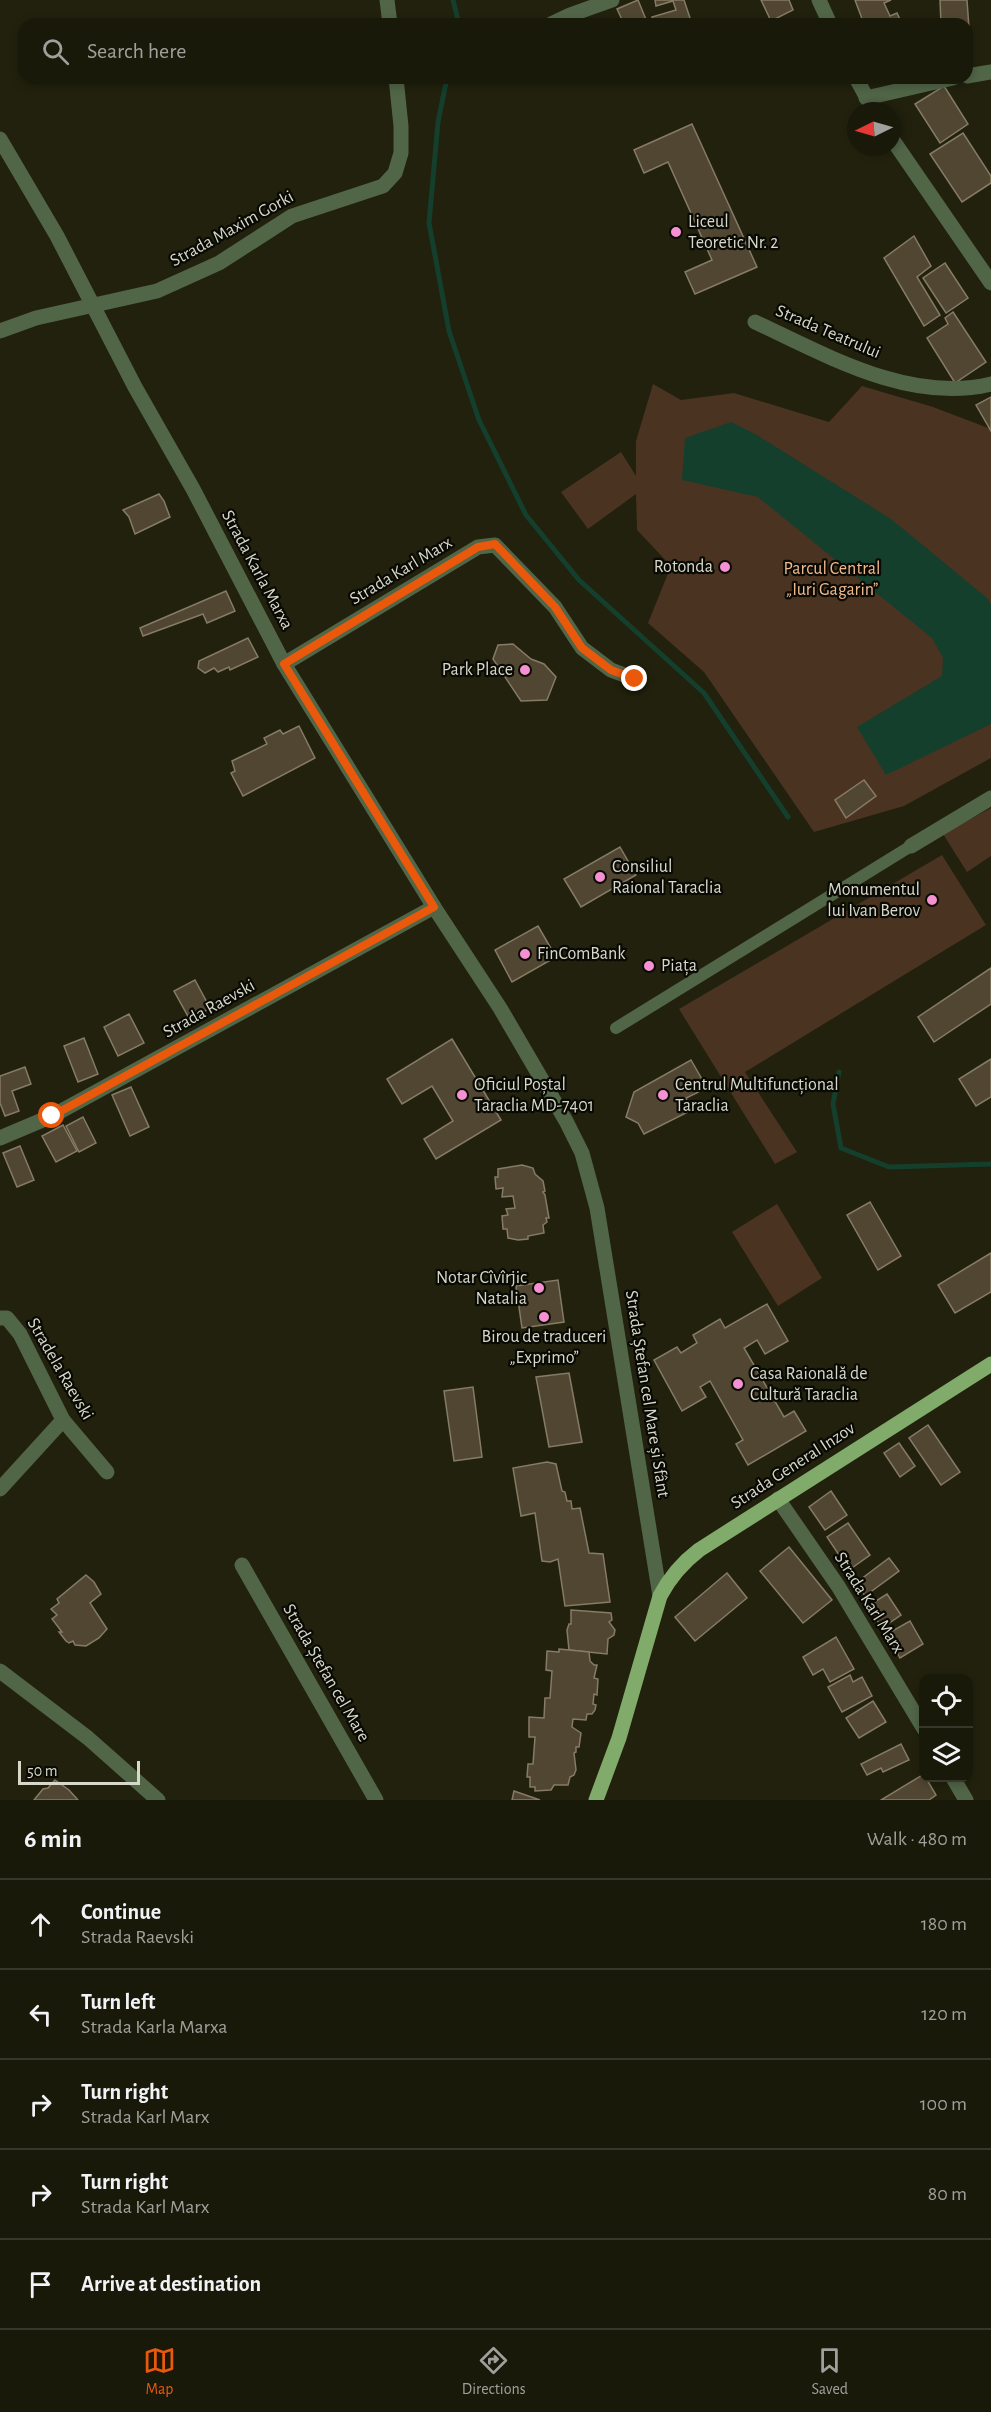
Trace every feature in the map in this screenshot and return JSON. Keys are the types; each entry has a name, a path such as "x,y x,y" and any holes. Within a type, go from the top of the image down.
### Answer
{"main road":[{"name":"Strada General Inzov","path":"660,1596 669,1579 683,1563 778,1499 991,1364"},
{"name":"Strada Ștefan cel Mare și Sfânt","path":"596,1800 605,1780 630,1703 660,1596"}],"street":[{"path":"387,0 389,18"},
{"path":"564,18 612,0"},
{"path":"819,0 827,18"},
{"path":"973,75 991,72"},
{"name":"Strada Maxim Gorki","path":"0,331 36,318 157,291 219,263 292,216 322,204 383,186 395,173 401,153 397,84"},
{"path":"859,84 869,102"},
{"path":"876,102 934,84"},
{"name":"Strada Karla Marxa","path":"0,138 57,236 135,387 193,489 284,664 434,907 500,1008"},
{"path":"901,152 991,283"},
{"name":"Strada Teatrului","path":"755,322 865,372 938,390 976,388 991,384"},
{"name":"Strada Karl Marx","path":"284,664 478,547 495,544 555,607 582,648 611,670 635,679"},
{"path":"616,1028 991,798"},
{"name":"Strada Raevski","path":"0,1138 62,1110 434,907"},
{"name":"Strada Ștefan cel Mare și Sfânt","path":"500,1008 566,1121 582,1153 590,1176 660,1596"},
{"name":"Stradela Raevski","path":"0,1318 7,1318 20,1334 63,1420 107,1472"},
{"path":"0,1489 63,1420"},
{"name":"Strada Karl Marx","path":"778,1499 838,1586 923,1728"},
{"name":"Strada Ștefan cel Mare","path":"242,1566 376,1800"},
{"path":"0,1671 88,1738 158,1800"},
{"path":"955,1782 966,1800"}],"green space":[{"name":"Parcul Central „Iuri Gagarin”","path":"653,384 681,400 734,393 829,422 862,386 933,407 991,429 991,758 904,806 814,832 704,672 648,623 671,566 637,530 636,494 588,529 561,492 621,452 636,476 636,441"},
{"path":"991,808 991,856 967,872 943,834"},
{"path":"942,855 986,925 745,1072 797,1152 775,1164 679,1009"},
{"path":"777,1204 822,1278 778,1306 732,1232"}],"shaded area":[{"path":"731,422 757,435 891,519 987,598 991,604 991,724 886,775 857,727 942,676 943,658 932,638 758,497 682,480 685,438"}],"building":[{"path":"638,0 645,18 621,18 617,9"},
{"path":"655,0 684,0 690,18 652,18 676,10 673,1 656,6"},
{"path":"761,0 789,0 793,10 777,18 770,18"},
{"path":"855,0 891,0 884,3 890,16 897,13 899,18 862,18"},
{"path":"940,0 967,0 968,18 941,18"},
{"path":"944,86 968,124 940,143 915,104"},
{"path":"692,124 757,267 695,294 685,272 712,260 668,162 644,173 634,150"},
{"path":"963,133 991,176 991,183 962,202 930,154"},
{"path":"914,236 931,266 917,277 940,315 924,326 884,258"},
{"path":"945,263 968,298 946,313 923,278"},
{"path":"953,312 986,362 955,383 927,338 948,324 945,318"},
{"path":"991,397 991,431 976,405"},
{"path":"159,494 170,517 135,534 129,517 123,510"},
{"path":"226,591 235,611 207,623 203,614 143,636 140,628"},
{"path":"248,638 258,657 230,670 229,667 218,672 214,668 205,673 198,668 199,661"},
{"name":"Park Place","path":"513,644 531,659 544,664 556,677 547,700 521,701 493,659 498,645"},
{"path":"299,726 315,758 243,796 231,773 235,771 232,761 267,744 264,738 280,730 283,734"},
{"path":"864,780 876,796 846,818 835,800"},
{"name":"Consiliul Raional Taraclia","path":"620,847 636,875 581,907 564,879"},
{"name":"FinComBank","path":"538,926 556,957 512,982 495,950"},
{"path":"991,968 991,1004 934,1042 918,1017"},
{"path":"195,980 210,1008 190,1020 174,991"},
{"path":"129,1014 144,1043 118,1056 104,1027"},
{"path":"84,1038 98,1074 78,1082 64,1046"},
{"name":"Oficiul Poștal Taraclia MD-7401","path":"452,1039 501,1120 436,1159 424,1139 453,1121 432,1086 402,1104 387,1079"},
{"path":"991,1059 991,1097 976,1106 959,1079"},
{"name":"Centrul Multifuncțional Taraclia","path":"691,1060 707,1088 686,1098 692,1110 644,1134 638,1123 626,1117 634,1092"},
{"path":"25,1067 31,1084 12,1091 19,1111 5,1116 0,1103 0,1076"},
{"path":"131,1087 149,1127 130,1136 112,1095"},
{"path":"83,1117 96,1143 79,1152 66,1126"},
{"path":"63,1125 77,1151 56,1162 42,1136"},
{"path":"20,1146 34,1180 17,1187 3,1153"},
{"path":"522,1165 533,1168 535,1174 543,1181 549,1218 546,1218 547,1222 543,1225 544,1233 518,1240 508,1238 507,1229 503,1229 502,1216 508,1215 506,1209 515,1208 513,1196 502,1197 503,1188 496,1189 495,1177 498,1177 498,1169"},
{"path":"870,1202 901,1256 878,1270 847,1215"},
{"path":"991,1253 991,1292 955,1313 938,1285"},
{"path":"558,1280 564,1322 522,1328 516,1286"},
{"name":"Casa Raională de Cultură Taraclia","path":"767,1304 788,1341 765,1354 757,1340 744,1348 784,1417 794,1411 806,1431 748,1465 736,1444 743,1440 710,1381 700,1387 706,1397 682,1411 654,1360 677,1347 681,1353 697,1343 693,1335 720,1319 725,1328"},
{"path":"569,1373 582,1442 549,1447 536,1377"},
{"path":"473,1387 482,1457 454,1461 444,1391"},
{"path":"928,1425 960,1472 941,1485 909,1438"},
{"path":"899,1443 915,1466 900,1477 884,1453"},
{"path":"547,1462 556,1464 562,1491 565,1492 567,1501 571,1501 572,1509 580,1508 589,1553 603,1554 610,1602 565,1606 558,1559 550,1562 542,1561 535,1513 521,1516 513,1468"},
{"path":"831,1491 847,1515 825,1530 809,1507"},
{"path":"848,1523 870,1555 849,1570 827,1537"},
{"path":"789,1547 832,1600 803,1623 760,1571"},
{"path":"889,1558 899,1571 865,1596 856,1583"},
{"path":"727,1573 747,1598 695,1641 675,1617"},
{"path":"86,1575 94,1582 101,1594 90,1603 107,1629 99,1638 86,1646 66,1641 52,1619 57,1615 51,1609 59,1603 57,1599"},
{"path":"887,1594 901,1615 882,1628 868,1606"},
{"path":"571,1610 611,1613 612,1620 609,1622 615,1630 614,1635 608,1639 607,1654 569,1650 567,1630 571,1624"},
{"path":"910,1621 923,1644 900,1658 887,1634"},
{"path":"836,1637 854,1669 830,1682 823,1669 813,1675 803,1657"},
{"path":"559,1649 589,1652 590,1661 597,1665 594,1678 598,1679 597,1695 594,1694 593,1704 596,1705 592,1714 587,1714 586,1720 573,1719 572,1727 581,1733 579,1747 576,1747 574,1753 576,1770 570,1777 568,1785 554,1785 551,1790 535,1791 535,1787 530,1787 530,1777 527,1777 528,1764 533,1764 535,1737 529,1737 529,1717 544,1718 545,1698 550,1698 552,1671 546,1670 547,1651 559,1652"},
{"path":"850,1675 853,1682 862,1677 872,1696 842,1712 828,1687"},
{"path":"873,1701 886,1722 859,1738 846,1718"},
{"path":"901,1744 909,1760 883,1772 881,1768 867,1775 861,1764"},
{"path":"919,1777 919,1782 928,1782 936,1795 929,1800 881,1800"},
{"path":"55,1780 69,1790 78,1800 34,1800"},
{"path":"514,1791 540,1800 512,1800"}],"waterway":[{"path":"453,0 458,18"},
{"path":"446,84 438,122 429,223 449,331 479,420 526,515 579,580 704,693 788,817"},
{"path":"839,1072 833,1104 841,1148 889,1167 991,1164"}],"place":[{"name":"Liceul Teoretic Nr. 2","path":"676,232"},
{"name":"Rotonda","path":"725,567"},
{"name":"Park Place","path":"525,670"},
{"name":"Consiliul Raional Taraclia","path":"600,877"},
{"name":"Monumentul lui Ivan Berov","path":"932,900"},
{"name":"FinComBank","path":"525,954"},
{"name":"Piața","path":"649,966"},
{"name":"Oficiul Poștal Taraclia MD-7401","path":"462,1095"},
{"name":"Centrul Multifuncțional Taraclia","path":"663,1095"},
{"name":"Notar Cîvîrjic Natalia","path":"539,1288"},
{"name":"Birou de traduceri „Exprimo”","path":"544,1317"},
{"name":"Casa Raională de Cultură Taraclia","path":"738,1384"}],"route":[{"path":"52,1116 434,907 284,664 478,547 495,544 555,607 582,648 611,670 635,679"}]}
